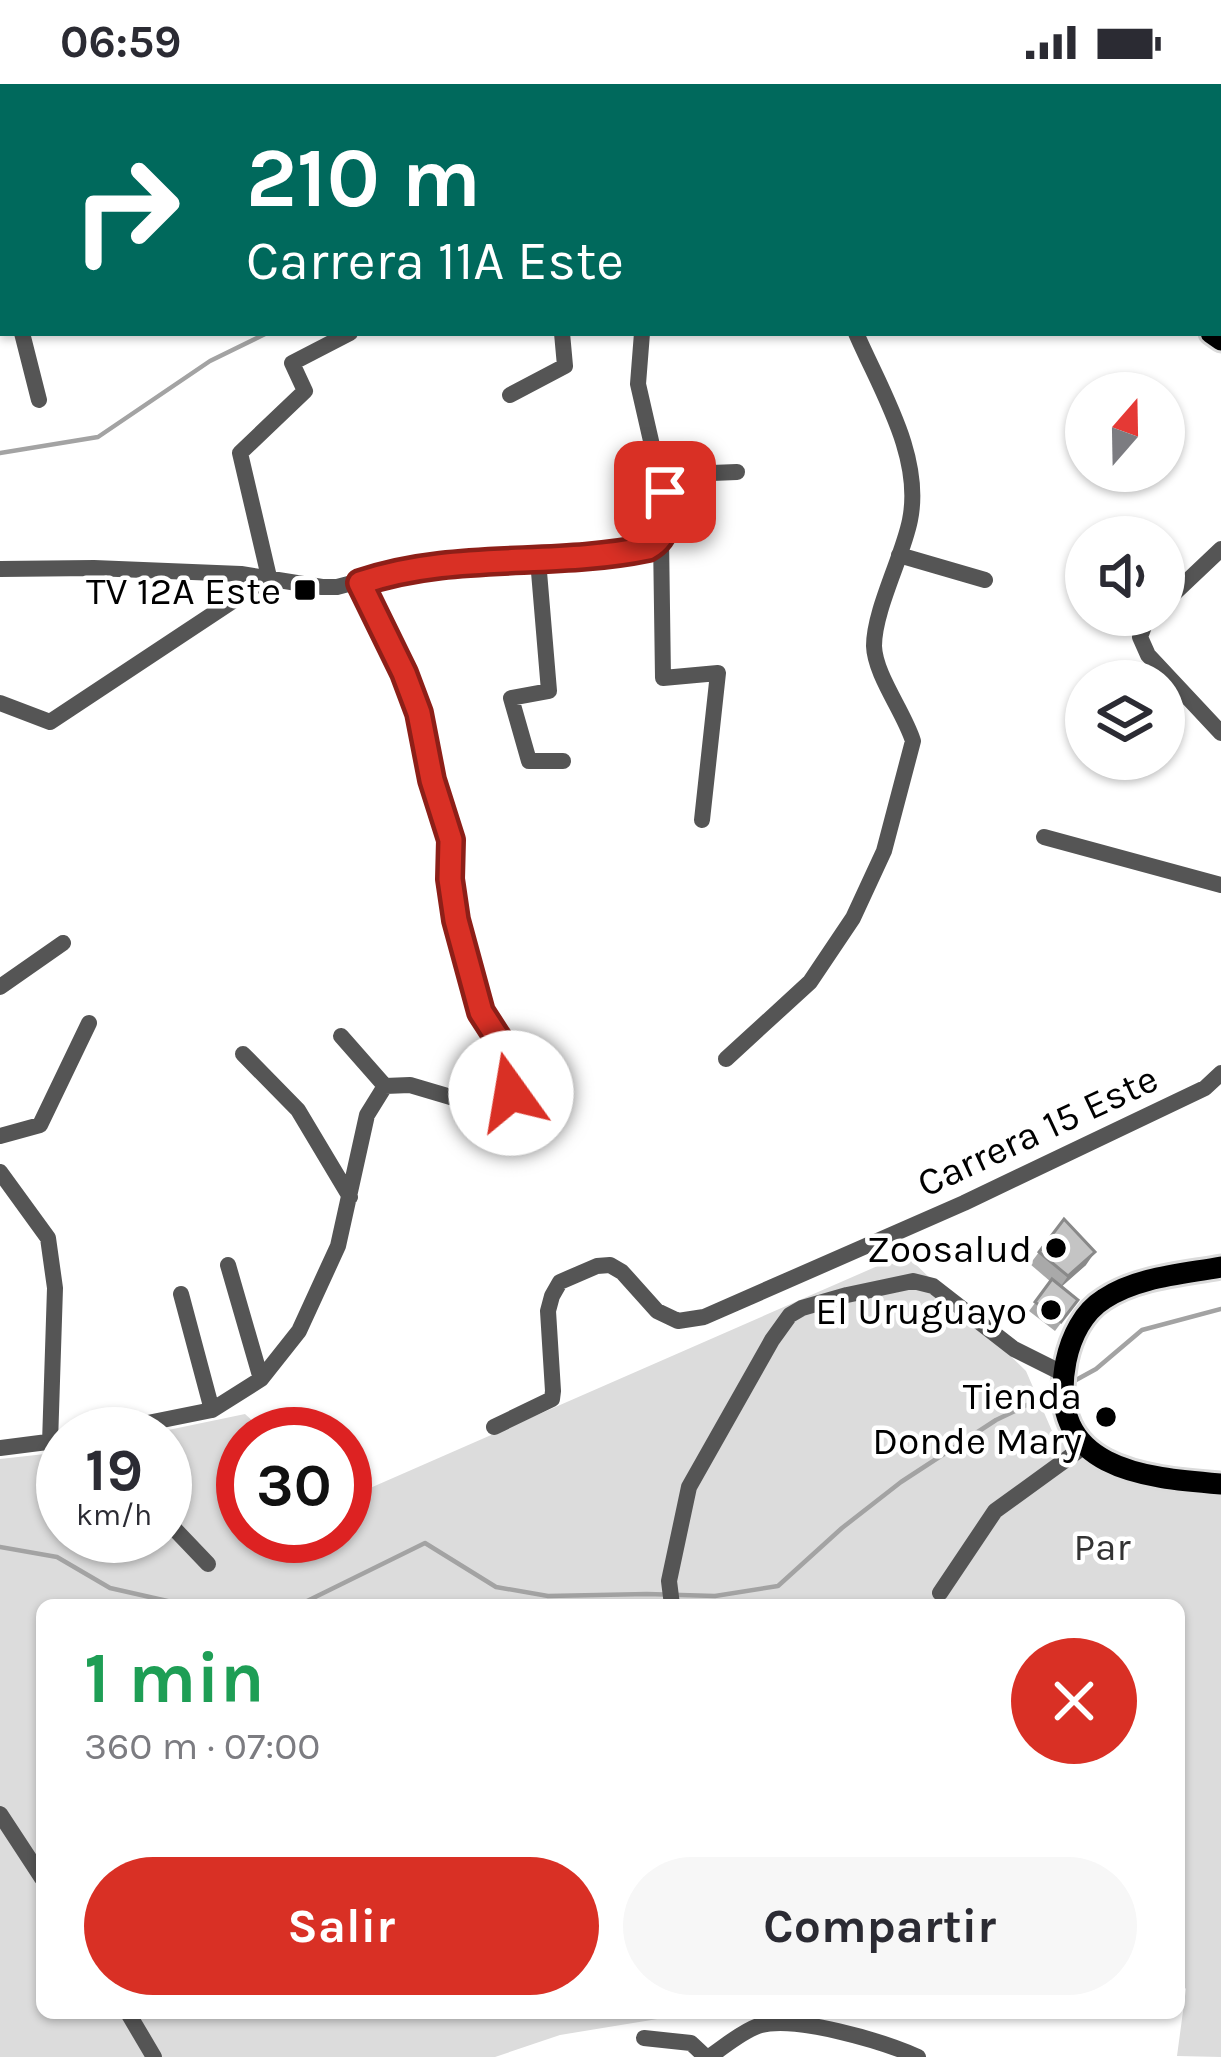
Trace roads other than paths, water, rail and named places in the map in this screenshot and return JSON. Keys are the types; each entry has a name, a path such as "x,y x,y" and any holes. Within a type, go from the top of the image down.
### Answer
{"main road":[{"path":"1221,1267 1134,1285 1099,1301 1074,1334 1064,1375 1070,1421 1086,1445 1109,1464 1151,1478 1221,1484"}],"street":[{"path":"23,336 38,400"},
{"path":"268,577 240,453 305,391 292,363 344,336"},
{"path":"510,395 565,367 562,336"},
{"path":"642,336 638,384 668,512 661,538 663,679 718,673 702,820"},
{"path":"726,1059 810,982 853,918 884,851 913,741 874,646 911,517 911,479 902,439 857,336"},
{"path":"661,475 737,472"},
{"path":"0,569 94,568 268,577 322,586 360,583 412,568 640,549 661,538"},
{"path":"1185,583 1221,549"},
{"path":"899,555 985,580"},
{"path":"538,560 549,691 511,698 529,761 563,761"},
{"path":"0,703 50,722 268,577"},
{"path":"360,583 419,713 432,780 451,840 456,920 481,1012 516,1066 511,1093 481,1106 410,1085 385,1086"},
{"path":"1140,636 1148,655 1221,733"},
{"path":"1044,836 1221,885"},
{"path":"0,987 63,943"},
{"path":"0,1136 40,1125 89,1023"},
{"path":"341,1036 385,1086"},
{"path":"243,1054 298,1110 350,1197"},
{"name":"Carrera 15 Este","path":"494,1427 552,1399 548,1311 560,1282 610,1265 657,1311 678,1321 704,1317 964,1203 1205,1088 1221,1073"},
{"path":"192,1414 212,1410 261,1379 299,1331 338,1246 367,1115 385,1086"},
{"path":"0,1172 48,1238 56,1288 56,1407"},
{"path":"228,1265 261,1379"},
{"path":"671,1599 669,1581 689,1487 772,1340 790,1315 802,1308 913,1281 933,1286 1013,1349 1064,1375"},
{"path":"182,1294 212,1410"},
{"path":"0,1448 36,1444"},
{"path":"940,1593 995,1511 1086,1445"},
{"path":"192,1547 208,1564"},
{"path":"0,1814 36,1868"},
{"path":"132,2019 154,2057"},
{"path":"644,2038 691,2043 708,2057 756,2026 796,2019"},
{"path":"804,2019 913,2056"}],"waterway":[{"path":"0,453 98,437 210,361 261,336"},
{"path":"1076,1380 1142,1330 1221,1309"},
{"path":"311,1599 425,1543 496,1587 548,1596 715,1596 778,1586 901,1482 996,1420 1052,1393"},
{"path":"0,1547 57,1557 110,1588 159,1599"}],"place":[{"name":"TV 12A Este","path":"305,590"},
{"name":"Zoosalud","path":"1056,1248"},
{"name":"El Uruguayo","path":"1051,1310"},
{"name":"Tienda Donde Mary","path":"1106,1417"}],"park label":[{"name":"Par","path":"1102,1546"}]}
